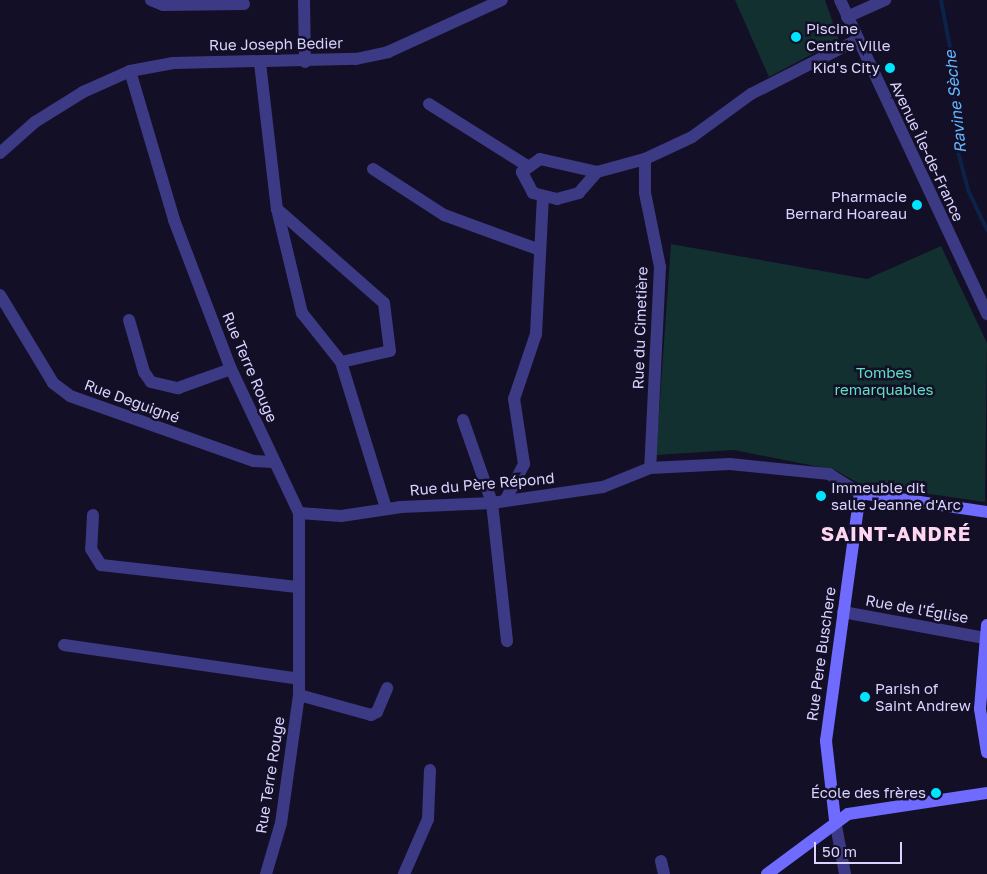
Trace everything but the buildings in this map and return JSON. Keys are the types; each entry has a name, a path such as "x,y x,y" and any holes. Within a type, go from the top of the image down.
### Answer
{"main road":[{"name":"Rue du Père Répond","path":"860,493 987,512"},
{"name":"Rue Pere Buschere","path":"835,820 826,741 860,493"},
{"path":"987,624 980,709 987,752"},
{"path":"767,874 835,820 858,812 987,792"}],"street":[{"path":"151,0 163,5 244,4"},
{"path":"304,0 305,62"},
{"name":"Rue Joseph Bedier","path":"130,71 173,62 305,62 388,52 502,0"},
{"name":"Avenue Île-de-France","path":"840,0 857,40 987,314"},
{"path":"848,17 884,0"},
{"path":"526,165 540,159 597,172 645,159 692,137 751,94 857,40"},
{"path":"260,63 277,210 302,313 341,362 386,508"},
{"path":"0,153 35,122 83,92 130,71"},
{"name":"Rue Terre Rouge","path":"130,71 174,220 231,369 273,462 299,513 297,587 299,695 282,823 266,874"},
{"path":"428,104 526,165"},
{"name":"Rue du Cimetière","path":"645,159 645,193 660,267 650,468"},
{"path":"526,165 524,182 543,198 579,192 597,172"},
{"path":"373,169 444,215 540,250"},
{"path":"498,502 524,464 514,399 536,334 543,198"},
{"path":"277,210 384,303 390,351 341,362"},
{"name":"Rue Deguigné","path":"0,296 37,360 53,383 70,396 254,461 273,462"},
{"path":"129,320 144,372 156,385 178,388 231,369"},
{"path":"463,420 498,502 507,641"},
{"name":"Rue du Père Répond","path":"299,513 341,516 386,508 498,502 604,487 650,468 730,464 791,468 829,474 860,493"},
{"path":"93,515 91,550 101,565 297,587"},
{"name":"Rue de l'Église","path":"843,612 985,638"},
{"path":"64,645 299,679"},
{"path":"299,695 371,715 378,712 387,688"},
{"path":"404,874 428,819 430,770"},
{"path":"835,820 845,874"},
{"path":"661,861 664,874"}],"green space":[{"name":"Piscine Centre Ville","path":"735,0 825,0 839,40 769,77"},
{"name":"Tombes remarquables","path":"671,244 867,279 941,246 987,343 985,502 860,484 835,470 734,450 656,455"}],"waterway":[{"name":"Ravine Sèche","path":"941,0 952,58 958,152 968,190 987,230"}],"place":[{"name":"Piscine Centre Ville","path":"796,37"},
{"name":"Kid's City","path":"890,68"},
{"name":"Pharmacie Bernard Hoareau","path":"917,205"},
{"name":"Immeuble dit salle Jeanne d'Arc","path":"821,496"},
{"name":"Parish of Saint Andrew","path":"865,697"},
{"name":"École des frères","path":"936,793"}],"district":[{"name":"SAINT-ANDRÉ","path":"896,533"}]}
